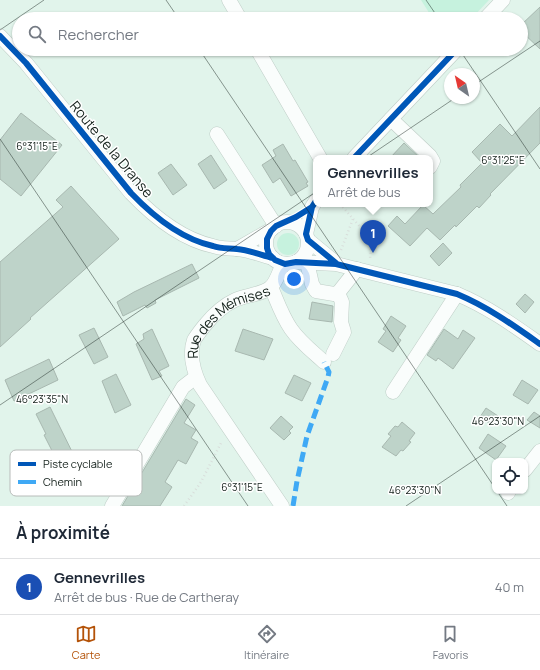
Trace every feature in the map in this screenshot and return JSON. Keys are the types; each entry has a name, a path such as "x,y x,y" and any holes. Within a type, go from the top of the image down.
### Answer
{"street":[{"path":"229,0 236,12"},
{"path":"492,12 503,0"},
{"name":"Route de la Dranse","path":"0,36 12,48"},
{"name":"Route de la Dranse","path":"19,56 131,193 151,212 176,230 196,241 213,247 237,249 290,262 337,260"},
{"path":"261,56 318,155"},
{"path":"357,155 450,56"},
{"path":"391,119 429,155"},
{"path":"217,134 278,226"},
{"path":"237,249 313,205"},
{"path":"290,262 303,258 306,253 308,248 307,237 313,207"},
{"path":"362,270 338,293 334,294 316,291 312,284 290,262 268,251 267,242 269,234 278,226 296,224 301,227 307,237 337,260 362,270 458,294 487,308 540,344"},
{"name":"Rue des Mémises","path":"282,506 203,389 196,377 192,356 194,340 212,316 222,307 235,300 271,287 290,262"},
{"path":"271,287 285,320 291,329 302,342 329,358 344,332 341,322 342,302 338,293"},
{"path":"393,392 458,294"},
{"path":"142,456 183,387 196,377"},
{"path":"528,466 540,451"},
{"path":"112,506 118,496"}],"path":[{"path":"343,207 370,240 371,247 362,270"},
{"path":"337,260 353,219"},
{"path":"184,506 201,482 229,426"}],"green space":[{"path":"421,0 489,0 478,12 429,12"},
{"path":"284,233 292,233 299,240 299,248 292,255 284,255 277,248 277,240"}],"building":[{"path":"540,7 540,49 528,38 528,18"},
{"path":"540,107 540,143 490,194 491,195 479,208 477,206 456,227 455,225 440,240 427,228 410,246 388,226 397,216 405,224 421,207 425,207 433,214 461,187 460,185 482,163 472,152 500,124 512,136"},
{"path":"21,113 62,145 21,196 0,179 0,140"},
{"path":"404,143 417,155 393,155"},
{"path":"283,144 293,161 295,160 308,182 306,183 308,186 291,196 280,178 273,183 262,165 276,156 273,150"},
{"path":"211,155 227,180 214,189 198,164"},
{"path":"171,164 187,185 173,195 158,173"},
{"path":"71,186 119,239 30,318 31,319 0,347 0,262 63,207 56,200"},
{"path":"443,243 452,253 439,266 430,256"},
{"path":"192,264 199,278 155,300 156,303 147,308 145,305 123,316 117,302 134,292"},
{"path":"525,294 534,302 525,313 516,304"},
{"path":"312,302 333,306 332,322 309,319"},
{"path":"391,316 406,326 398,338 401,340 393,352 378,342 386,331 383,329"},
{"path":"94,328 108,357 94,364 79,335"},
{"path":"152,329 169,366 159,371 162,376 152,380 136,344 144,339 143,334"},
{"path":"243,329 273,339 264,360 235,351"},
{"path":"444,329 458,339 463,330 475,338 453,369 438,358 436,361 427,355"},
{"path":"49,359 58,380 14,401 5,380"},
{"path":"116,374 131,405 115,413 102,381"},
{"path":"294,375 311,383 302,401 285,393"},
{"path":"522,380 538,390 528,404 513,395"},
{"path":"186,399 195,405 184,423 196,430 191,438 198,442 186,464 178,460 165,482 172,487 160,506 122,506 128,496 142,496 142,473"},
{"path":"50,407 71,450 52,450 44,435 46,434 36,414"},
{"path":"486,408 498,416 492,425 480,417"},
{"path":"534,412 540,416 540,428 527,420"},
{"path":"281,416 293,427 289,431 291,433 284,440 270,428"},
{"path":"402,422 415,433 409,441 411,442 396,456 382,447 391,436 388,434 395,426 398,427"},
{"path":"488,434 506,446 497,458 493,458 479,448"}],"marked path":[{"path":"293,506 307,436 328,377 329,372 324,362"}],"cycle path":[{"path":"0,36 12,48"},
{"path":"19,56 131,193 168,226 201,243 219,248 246,250 273,258"},
{"path":"357,155 450,56"},
{"path":"313,206 306,234 308,240 336,263"},
{"path":"312,207 296,217 276,226 271,231 267,239 267,248 269,254 275,260 285,264 296,262 336,264 457,294 510,323 540,344"}],"place":[{"name":"Gennevrilles","path":"373,253"}]}
